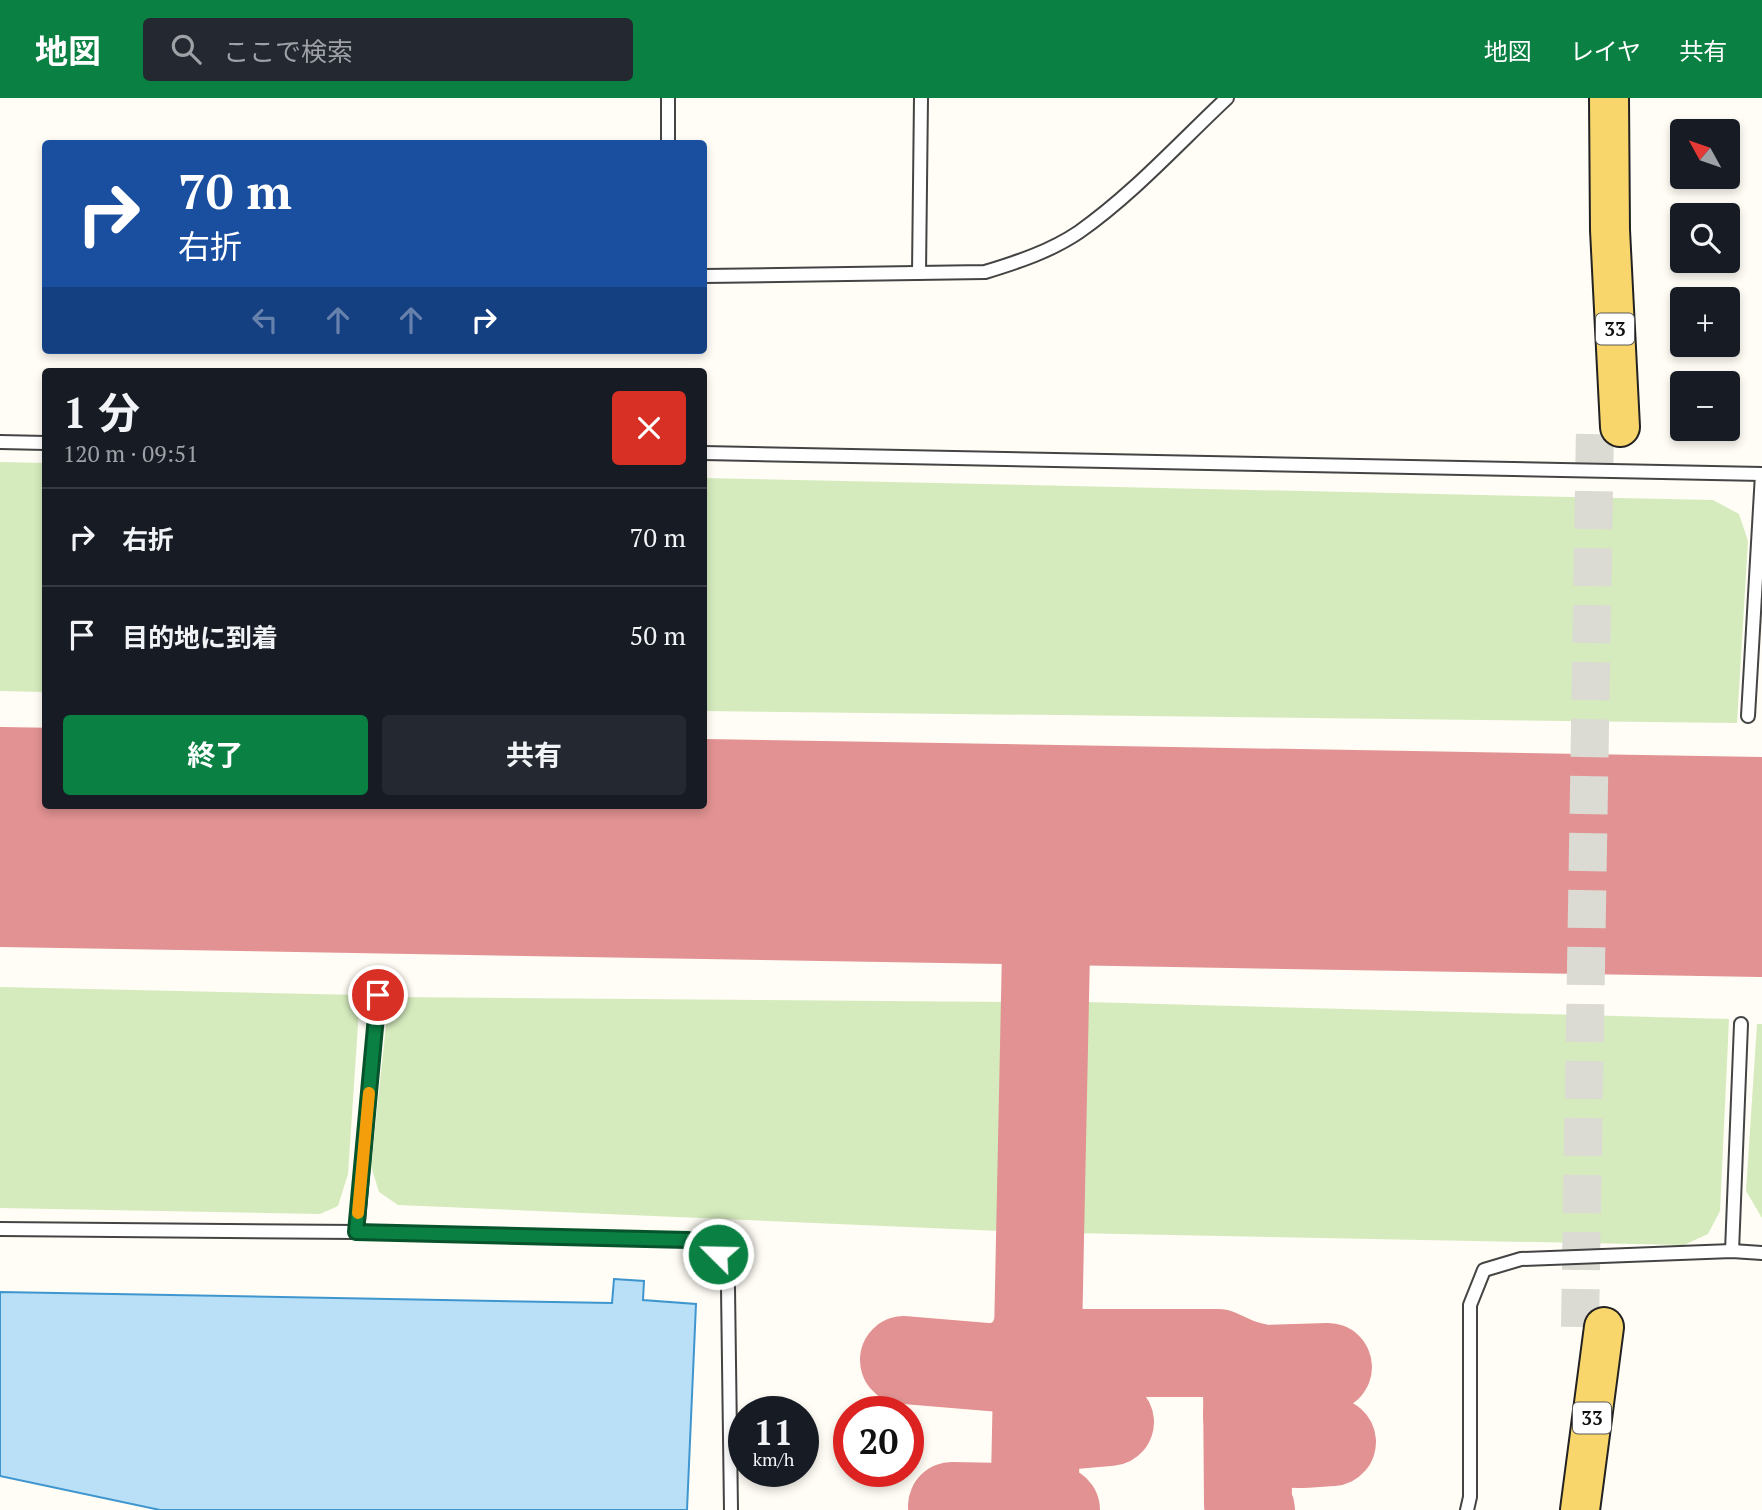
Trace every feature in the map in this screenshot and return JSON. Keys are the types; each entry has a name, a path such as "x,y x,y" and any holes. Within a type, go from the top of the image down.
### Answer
{"main road":[{"name":"33","path":"1607,427 1609,98"},
{"name":"33","path":"1579,1510 1592,1327"}],"lane":[{"path":"667,140 668,98"},
{"path":"919,273 921,98"},
{"path":"707,276 985,272 1028,259 1078,232 1131,189 1227,98"},
{"path":"0,442 42,443"},
{"path":"707,453 1762,474 1748,716"},
{"path":"356,1232 378,995"},
{"path":"1732,1251 1741,1024"},
{"path":"0,1229 356,1232 688,1240 718,1254 728,1288 731,1510"},
{"path":"1467,1510 1470,1305 1484,1270 1521,1259 1732,1251 1762,1254"}],"green space":[{"path":"0,462 42,463 42,692 0,691"},
{"path":"707,478 1713,500 1739,514 1748,541 1737,723 707,711"},
{"path":"0,987 360,995 348,1174 338,1206 320,1214 0,1208"},
{"path":"389,997 1007,1002 1000,1231 398,1205 379,1192 371,1166"},
{"path":"1085,1002 1729,1019 1720,1211 1708,1234 1684,1245 1071,1233"},
{"path":"1757,1024 1762,1024 1762,1218 1746,1191"}],"water":[{"path":"614,1279 644,1281 643,1300 696,1304 687,1510 160,1510 0,1476 0,1292 612,1303"}],"taxiway":[{"path":"1048,854 1035,1480 1039,1499 1056,1510"},
{"path":"1039,1328 1049,1347 1067,1353 1218,1353 1240,1363 1247,1382 1248,1504 1251,1510"},
{"path":"904,1360 1000,1368 1026,1354 1039,1328"},
{"path":"1240,1363 1263,1369 1328,1367"},
{"path":"1037,1400 1050,1419 1064,1426 1110,1422"},
{"path":"1247,1415 1266,1434 1284,1443 1332,1442"},
{"path":"952,1506 1005,1507 1024,1501 1035,1480"}],"runway":[{"path":"0,837 1762,867"}],"tunnel":[{"path":"1580,1327 1595,427"}],"slow traffic":[{"path":"358,1213 369,1093"}],"route":[{"path":"378,995 356,1232 688,1240 718,1254"}]}
